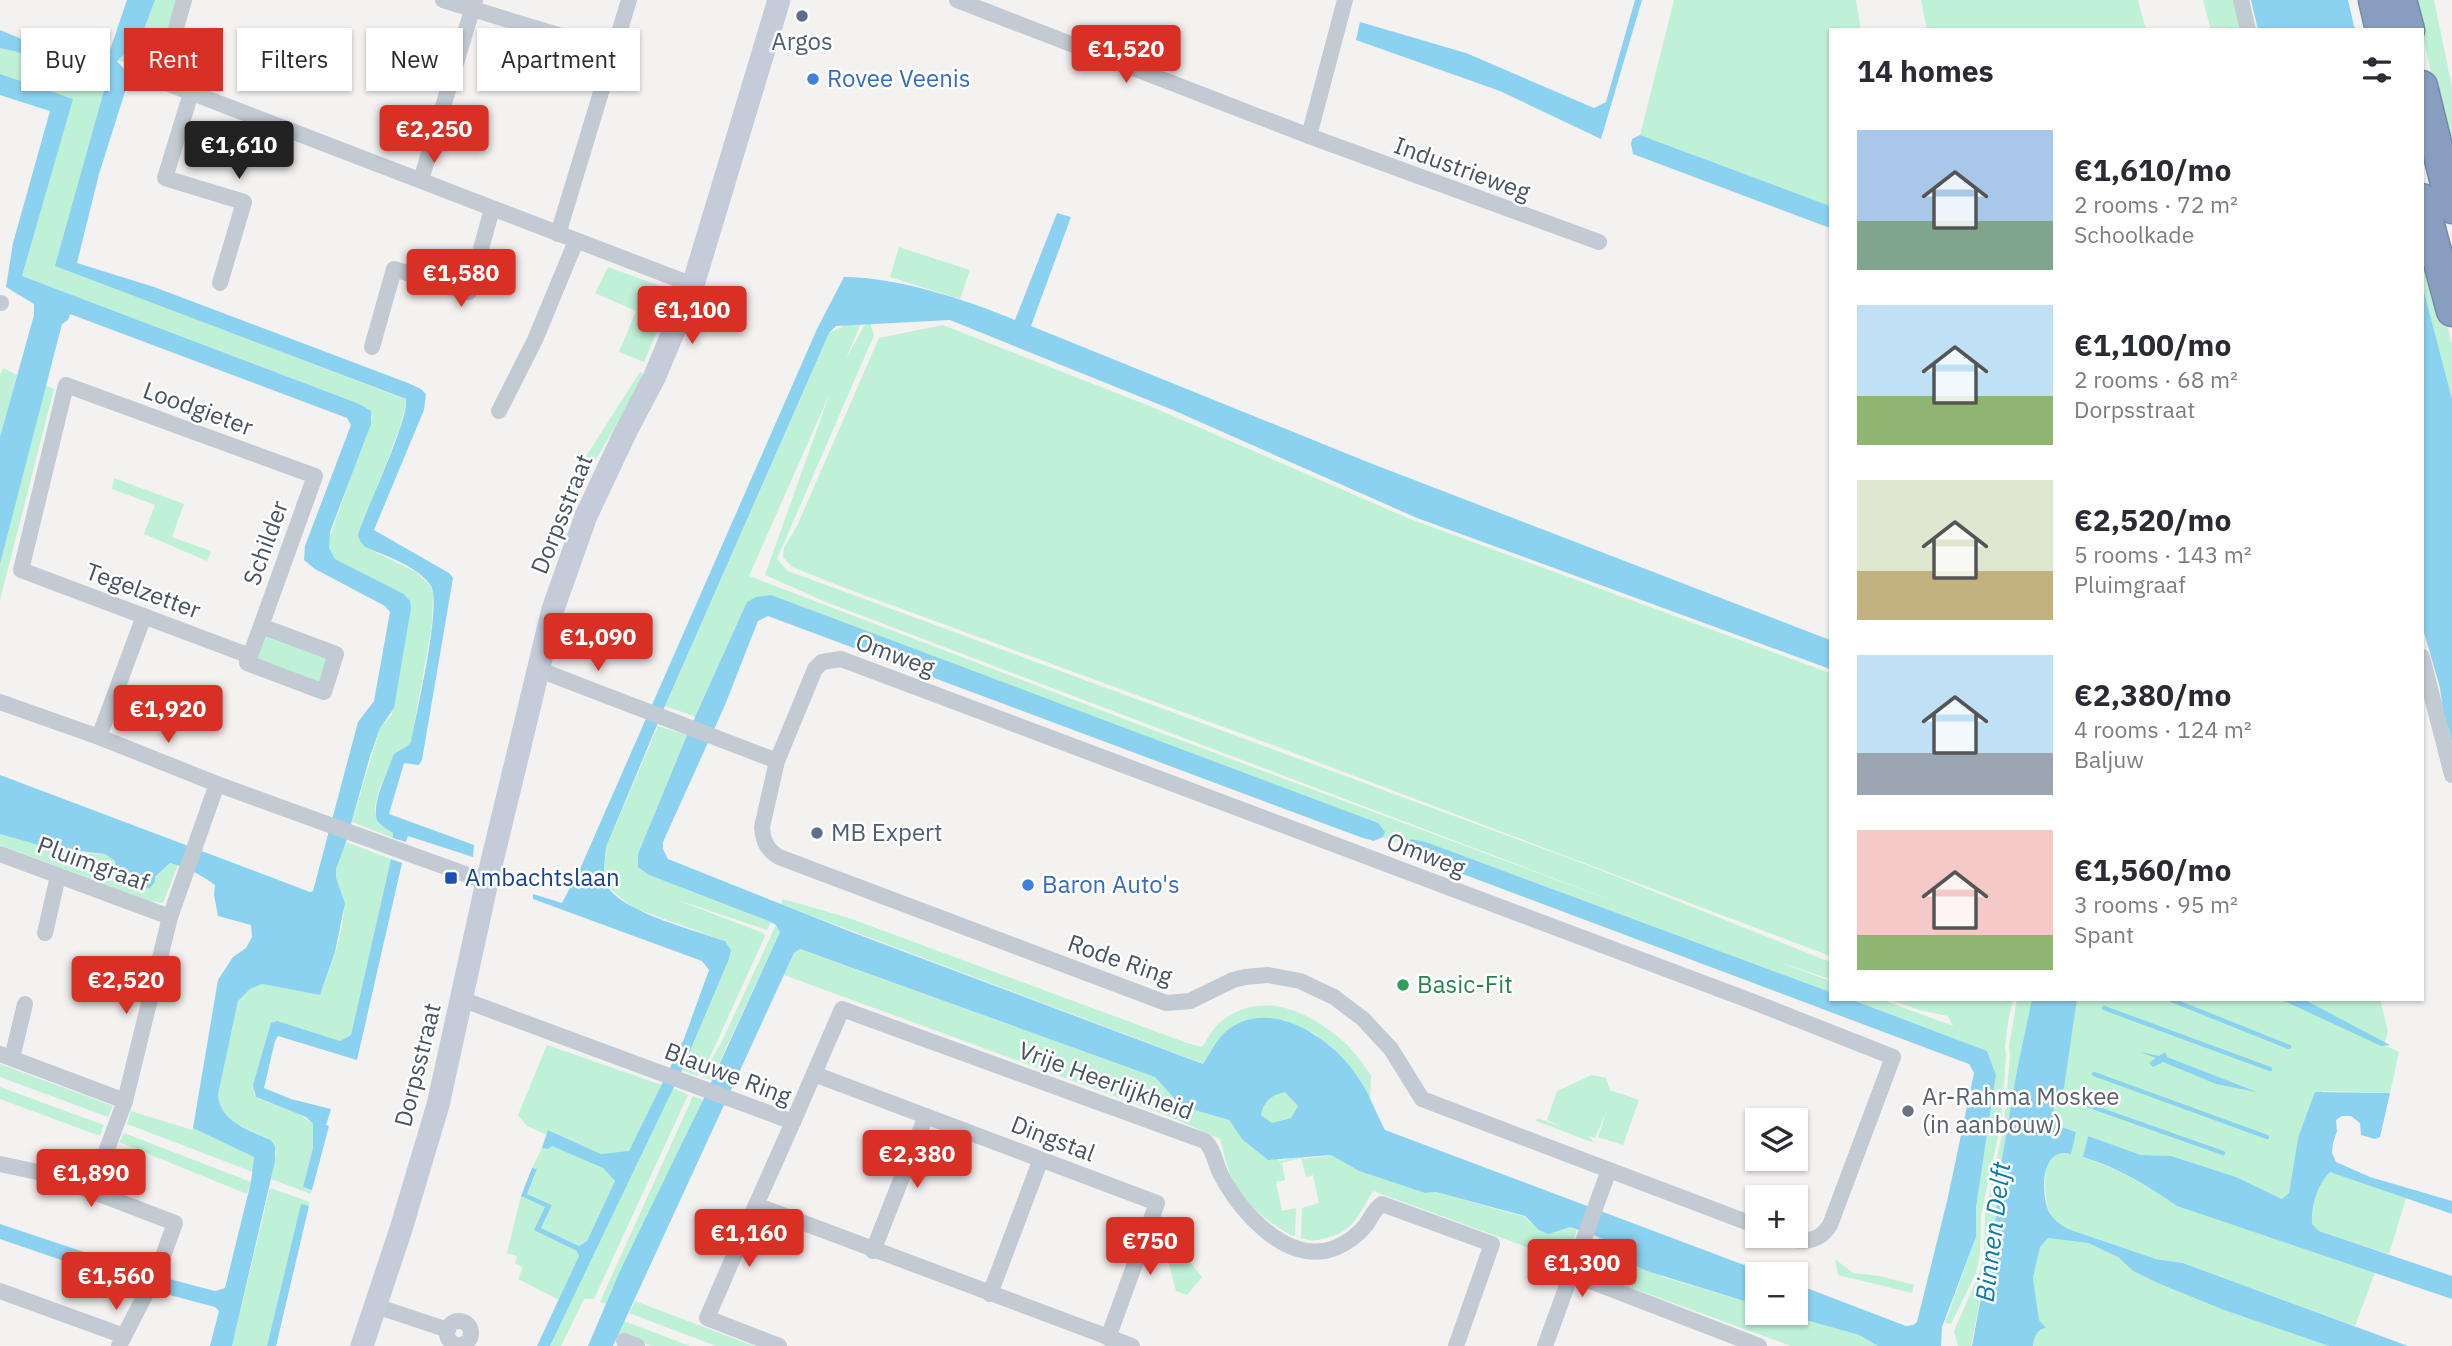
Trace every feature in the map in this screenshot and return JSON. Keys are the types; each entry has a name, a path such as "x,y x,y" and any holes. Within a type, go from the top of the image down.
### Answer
{"highway":[{"path":"2374,0 2381,28"},
{"path":"2402,0 2409,28"},
{"path":"2424,94 2452,208"},
{"path":"2424,206 2452,311"}],"street":[{"path":"184,0 161,81 693,285"},
{"path":"443,0 473,4 544,28"},
{"path":"621,28 629,0"},
{"name":"Dorpsstraat","path":"362,1346 438,1105 487,881 553,609 586,516 654,378 693,285 779,0"},
{"name":"Industrieweg","path":"957,0 1309,136 1600,243"},
{"path":"1309,136 1345,0"},
{"path":"2241,0 2248,28"},
{"path":"421,180 473,4"},
{"path":"558,234 602,91"},
{"path":"191,93 165,178 244,202 220,282"},
{"path":"372,347 394,270 469,292 492,209"},
{"path":"499,411 535,340 576,241"},
{"name":"Loodgieter","path":"21,570 66,385 315,476"},
{"name":"Schilder","path":"261,626 315,476"},
{"name":"Tegelzetter","path":"21,570 250,656 247,663 324,692 336,654 261,626"},
{"path":"99,737 144,616"},
{"path":"250,656 261,626"},
{"name":"Omweg","path":"777,761 815,668 822,662 841,659 1894,1057 1830,1225 1825,1234 1815,1240 1808,1240"},
{"path":"2424,665 2452,775"},
{"path":"537,669 777,761"},
{"path":"0,702 99,737 217,784 487,881"},
{"name":"Rode Ring","path":"777,761 762,836 767,848 779,858 1166,1003 1190,1001 1234,980 1255,975 1284,976 1300,981 1334,997 1368,1024 1399,1059 1422,1099 1609,1170"},
{"name":"Pluimgraaf","path":"92,1189 125,1101 170,917 217,784"},
{"name":"Pluimgraaf","path":"0,854 170,917"},
{"path":"45,933 58,876"},
{"name":"Blauwe Ring","path":"461,999 793,1122 708,1318 779,1346"},
{"path":"25,1004 6,1056 125,1101"},
{"name":"Vrije Heerlijkheid","path":"814,1074 842,1009 1205,1140 1211,1147 1219,1171 1236,1198 1266,1229 1286,1245 1297,1249 1320,1252 1335,1248 1361,1232 1375,1209 1382,1204 1492,1244 1456,1346"},
{"path":"793,1122 814,1074"},
{"name":"Dingstal","path":"814,1074 1157,1203 1108,1338"},
{"path":"873,1251 926,1116"},
{"path":"990,1294 1041,1159"},
{"path":"0,1164 47,1174 92,1189 175,1223 158,1270 121,1341 0,1291"},
{"path":"1545,1346 1609,1170 1745,1221"},
{"path":"757,1205 873,1251 1132,1346"},
{"path":"1572,1274 1759,1346"},
{"path":"376,1306 449,1330"}],"green space":[{"path":"155,0 177,0 168,28 144,28"},
{"path":"1674,0 1856,0 1861,28 1829,28 1829,206 1640,135"},
{"path":"1921,0 2138,0 2145,28 1927,28"},
{"path":"2203,0 2234,0 2241,28 2210,28"},
{"path":"2416,0 2434,0 2452,87 2452,152 2432,79 2424,28 2422,28"},
{"path":"0,48 21,54 21,82 0,74"},
{"path":"47,91 104,91 56,266 407,400 400,427 359,535 365,547 416,572 430,585 433,592 432,624 411,742 408,747 396,752 382,782 375,807 377,819 393,833 393,838 352,822 380,728 392,714 410,601 404,594 335,559 328,542 372,417 357,403 22,276 72,100"},
{"path":"2424,238 2452,344 2452,399 2424,292"},
{"path":"899,247 970,270 960,299 890,277"},
{"path":"608,267 674,291 644,362 619,352 636,311 595,293"},
{"path":"850,323 861,323 846,359 864,326 870,323 874,335 777,559 788,571 1590,866 1829,962 1829,979 1776,961 1829,981 1829,992 1426,842 1411,839 1404,844 1383,837 1384,831 771,595 703,700 696,717 665,706 829,333","holes":["830,393 765,575 826,602 1640,911 749,576"]},
{"path":"943,325 1152,407 1410,519 1829,673 1829,956 792,567 783,557 784,548 797,526 879,338"},
{"path":"3,368 17,375 0,438 0,375"},
{"path":"640,372 645,375 592,466 583,461"},
{"path":"45,385 54,389 0,600 0,564"},
{"path":"578,470 586,474 558,536 549,532"},
{"path":"114,478 184,504 172,537 211,551 207,561 144,534 155,505 112,489"},
{"path":"264,634 328,659 318,683 255,658"},
{"path":"658,726 687,735 638,854 649,875 771,922 767,930 672,898 765,936 709,1059 697,1076 682,1070 731,950 725,941 634,908 610,889 604,876 606,847"},
{"path":"0,834 84,853 105,854 115,861 117,872 131,877 149,889 155,878 170,863 178,865 163,903 150,901 0,845"},
{"path":"346,842 391,859 351,1035 340,1041 274,1021 254,1094 259,1099 299,1114 313,1124 313,1148 303,1187 312,1190 311,1194 271,1179 276,1152 271,1140 235,1123 221,1111 218,1095 238,1001 250,989 262,984 320,995 342,928 344,902 336,870"},
{"path":"783,899 849,918 1202,1047 1218,1024 1234,1013 1250,1007 1266,1005 1299,1013 1330,1031 1355,1053 1371,1075 1370,1099 1358,1076 1315,1034 1284,1020 1214,1046 1204,1064 781,904"},
{"path":"776,925 780,932 711,1080 702,1077 723,1039"},
{"path":"799,949 1155,1077 1181,1106 1229,1120 1242,1139 1280,1161 1302,1156 1304,1159 1331,1155 1359,1171 1425,1193 1436,1192 1525,1217 1530,1223 1557,1230 1570,1227 1577,1230 1565,1261 1373,1191 1348,1228 1320,1240 1304,1239 1301,1238 1302,1208 1319,1203 1313,1175 1306,1177 1301,1158 1282,1163 1285,1180 1276,1182 1282,1211 1296,1208 1295,1236 1291,1235 1259,1213 1239,1190 1229,1172 1220,1139 1166,1115 784,975 794,953"},
{"path":"1855,1001 1885,1001 1953,1026 1948,1016 1894,1001 2013,1001 2005,1047 2001,1123 1981,1215 1980,1255 1976,1273 1951,1324 1945,1323 1976,1237 1976,1209 1996,1075 1987,1051"},
{"path":"2017,1001 2032,1001 2017,1070 1996,1216 1971,1346 1958,1346 1954,1331 1984,1256 1985,1216 2004,1124 2009,1046"},
{"path":"2077,1001 2380,1001 2388,1031 2384,1045 2399,1052 2390,1093 2323,1091 2298,1138 2289,1193 2282,1199 2236,1177 2196,1164 2171,1156 2141,1155 2088,1136 2083,1157 2132,1178 2177,1206 2375,1272 2355,1326 2183,1263 2156,1259 2060,1224 2050,1214 2045,1185 2048,1162 2058,1153 2067,1152 2076,1132 2062,1127 2053,1118 2054,1108 2063,1094"},
{"path":"547,1045 662,1085 629,1152 601,1154 549,1130 547,1135 527,1126 518,1115"},
{"path":"0,1064 113,1106 108,1117 0,1077"},
{"path":"1592,1075 1606,1078 1610,1090 1639,1100 1623,1145 1598,1137 1607,1110 1595,1138 1589,1136 1594,1143 1536,1121 1537,1118 1563,1127 1547,1120 1557,1091"},
{"path":"0,1087 104,1125 100,1136 0,1099"},
{"path":"673,1088 688,1095 594,1299 584,1299 561,1346 550,1346"},
{"path":"1285,1091 1298,1106 1291,1118 1272,1123 1261,1115 1262,1110 1269,1099"},
{"path":"693,1096 703,1100 606,1304 600,1302"},
{"path":"131,1111 192,1130 193,1128 254,1156 253,1172 127,1124"},
{"path":"124,1133 251,1182 247,1194 119,1142"},
{"path":"552,1145 603,1168 615,1181 587,1241 579,1246 541,1228 552,1205 527,1194 537,1170 532,1168 542,1148 547,1149"},
{"path":"2330,1171 2406,1198 2389,1254 2319,1231 2312,1224 2316,1196"},
{"path":"270,1188 310,1202 309,1206 301,1205 267,1346 232,1346"},
{"path":"521,1196 546,1207 535,1230 578,1251 579,1257 559,1300 518,1279 523,1267 515,1264 517,1256 507,1253"},
{"path":"1599,1237 1663,1277 1745,1301 1745,1325 1808,1325 1808,1321 1859,1335 1878,1346 1791,1346 1588,1272"},
{"path":"2048,1238 2088,1243 2118,1257 2133,1271 2160,1284 2224,1310 2329,1346 2033,1346 2035,1334 2045,1328 2039,1320 2033,1278 2040,1246"},
{"path":"1176,1245 1202,1277 1187,1295 1176,1291 1166,1253"},
{"path":"1835,1259 1853,1273 1880,1276 1914,1285 1912,1293 1838,1275"},
{"path":"635,1301 754,1346 716,1346 629,1313"},
{"path":"624,1321 690,1346 651,1346 618,1334"}],"water":[{"path":"127,0 155,0 144,28 124,28 124,55 117,61 124,69 125,91 99,174 77,263 154,287 408,383 426,394 424,410 374,530 449,573 453,578 422,760 419,765 404,763 389,814 474,845 473,857 408,836 406,842 393,838 393,833 379,823 376,817 377,800 393,756 411,742 433,614 434,597 431,586 425,579 401,562 365,547 358,535 395,444 406,399 55,266 104,91 110,91 110,50"},
{"path":"1635,0 1642,0 1601,139 1500,91 1356,40 1360,22 1466,53 1594,108 1606,102"},
{"path":"2251,0 2348,0 2355,28 2258,28"},
{"path":"0,30 21,39 21,54 0,48"},
{"path":"0,74 21,81 21,91 50,91 73,99 22,276 357,403 371,411 371,424 330,532 329,548 335,559 404,594 410,601 394,708 380,728 336,869 336,878 345,903 335,952 320,995 262,984 250,989 238,1001 218,1095 220,1104 224,1112 237,1124 271,1140 275,1146 275,1161 232,1346 210,1346 219,1311 215,1307 143,1288 0,1239 0,1224 150,1274 215,1291 225,1288 251,1182 254,1157 193,1128 218,980 233,957 246,948 252,937 251,925 218,916 215,885 182,867 170,863 155,877 155,882 149,889 131,877 116,872 115,861 105,854 46,847 0,834 0,775 313,891 358,722 374,701 390,612 385,606 315,569 304,560 305,546 351,425 347,418 70,314 68,320 62,324 0,564 0,437 34,315 34,304 6,287 13,243 50,111 0,95"},
{"path":"1640,135 1829,206 1829,228 1633,154 1632,139"},
{"path":"1057,213 1071,217 1031,326 1370,463 1829,640 1829,669 1417,518 1173,410 950,320 836,326 829,333 606,847 605,880 619,899 647,914 725,941 731,950 729,959 682,1070 550,1346 537,1346 579,1256 577,1251 534,1230 545,1207 521,1196 532,1168 537,1169 527,1194 552,1205 541,1228 579,1246 587,1241 615,1181 603,1168 552,1146 548,1149 542,1148 548,1130 601,1154 629,1151 684,1039 709,970 702,961 533,899 533,894 562,903 580,869 817,329 844,277 909,285 1015,320"},
{"path":"2424,292 2452,399 2452,743 2448,727 2445,726 2440,688 2424,632"},
{"path":"771,595 1378,823 1385,832 1383,837 1374,841 1360,837 768,616 758,621 725,705 663,842 668,859 854,933 1203,1064 1225,1033 1246,1020 1282,1020 1300,1027 1318,1037 1347,1063 1362,1083 1385,1130 1745,1265 1745,1301 1647,1271 1635,1265 1613,1244 1599,1237 1570,1227 1548,1234 1539,1230 1525,1216 1436,1192 1425,1193 1359,1171 1331,1155 1268,1160 1242,1139 1229,1120 1181,1106 1155,1077 800,949 794,953 613,1346 588,1346 620,1271 780,932 771,922 649,875 638,867 638,854 687,735 747,602 756,597","holes":["1285,1092 1298,1106 1291,1118 1272,1123 1261,1115 1269,1099"]},
{"path":"1411,839 1426,842 1829,992 1829,1001 1855,1001 1987,1051 1996,1075 1976,1208 1976,1237 1942,1327 1941,1346 1878,1346 1859,1335 1808,1321 1808,1289 1906,1326 1917,1322 1948,1197 1974,1073 1969,1064 1404,852 1401,846"},
{"path":"391,859 402,863 357,1060 278,1036 275,1041 264,1088 291,1099 331,1109 312,1190 303,1187 313,1148 313,1124 306,1117 256,1097 253,1085 271,1023 277,1021 340,1041 351,1035"},
{"path":"2032,1001 2077,1001 2063,1095 2054,1108 2053,1118 2062,1127 2076,1132 2071,1154 2061,1153 2053,1157 2045,1174 2047,1206 2056,1221 2068,1229 2156,1259 2183,1263 2408,1346 2329,1346 2224,1310 2160,1284 2133,1271 2118,1257 2088,1243 2048,1238 2040,1247 2033,1278 2039,1320 2046,1328 2036,1334 2033,1346 1972,1346 1996,1216 1998,1183"},
{"path":"2284,1001 2307,1001 2390,1045 2381,1046"},
{"path":"2140,1052 2159,1056 2165,1052 2167,1057 2257,1092 2216,1084 2163,1062 2153,1067 2149,1063 2156,1058"},
{"path":"2315,1092 2390,1093 2380,1137 2375,1139 2361,1135 2360,1123 2351,1116 2342,1116 2336,1120 2337,1131 2332,1153 2336,1162 2370,1177 2452,1201 2452,1214 2330,1172 2316,1196 2312,1224 2319,1231 2452,1276 2452,1299 2177,1206 2132,1178 2083,1157 2088,1136 2141,1155 2171,1156 2196,1164 2236,1177 2282,1199 2289,1193 2298,1138"},
{"path":"301,1204 309,1206 276,1346 267,1346"}],"waterway":[{"path":"2174,1001 2289,1047"},
{"path":"2104,1008 2270,1069"},
{"path":"2094,1074 2267,1137"},
{"path":"2084,1104 2223,1153"}],"place":[{"name":"Argos","path":"802,16"},
{"name":"Rovee Veenis","path":"813,79"},
{"name":"MB Expert","path":"817,833"},
{"name":"Ambachtslaan","path":"451,878"},
{"name":"Baron Auto's","path":"1028,885"},
{"name":"Basic-Fit","path":"1403,985"},
{"name":"Ar-Rahma Moskee (in aanbouw)","path":"1908,1111"}],"water label":[{"name":"Binnen Delft","path":"1993,1232"}]}
